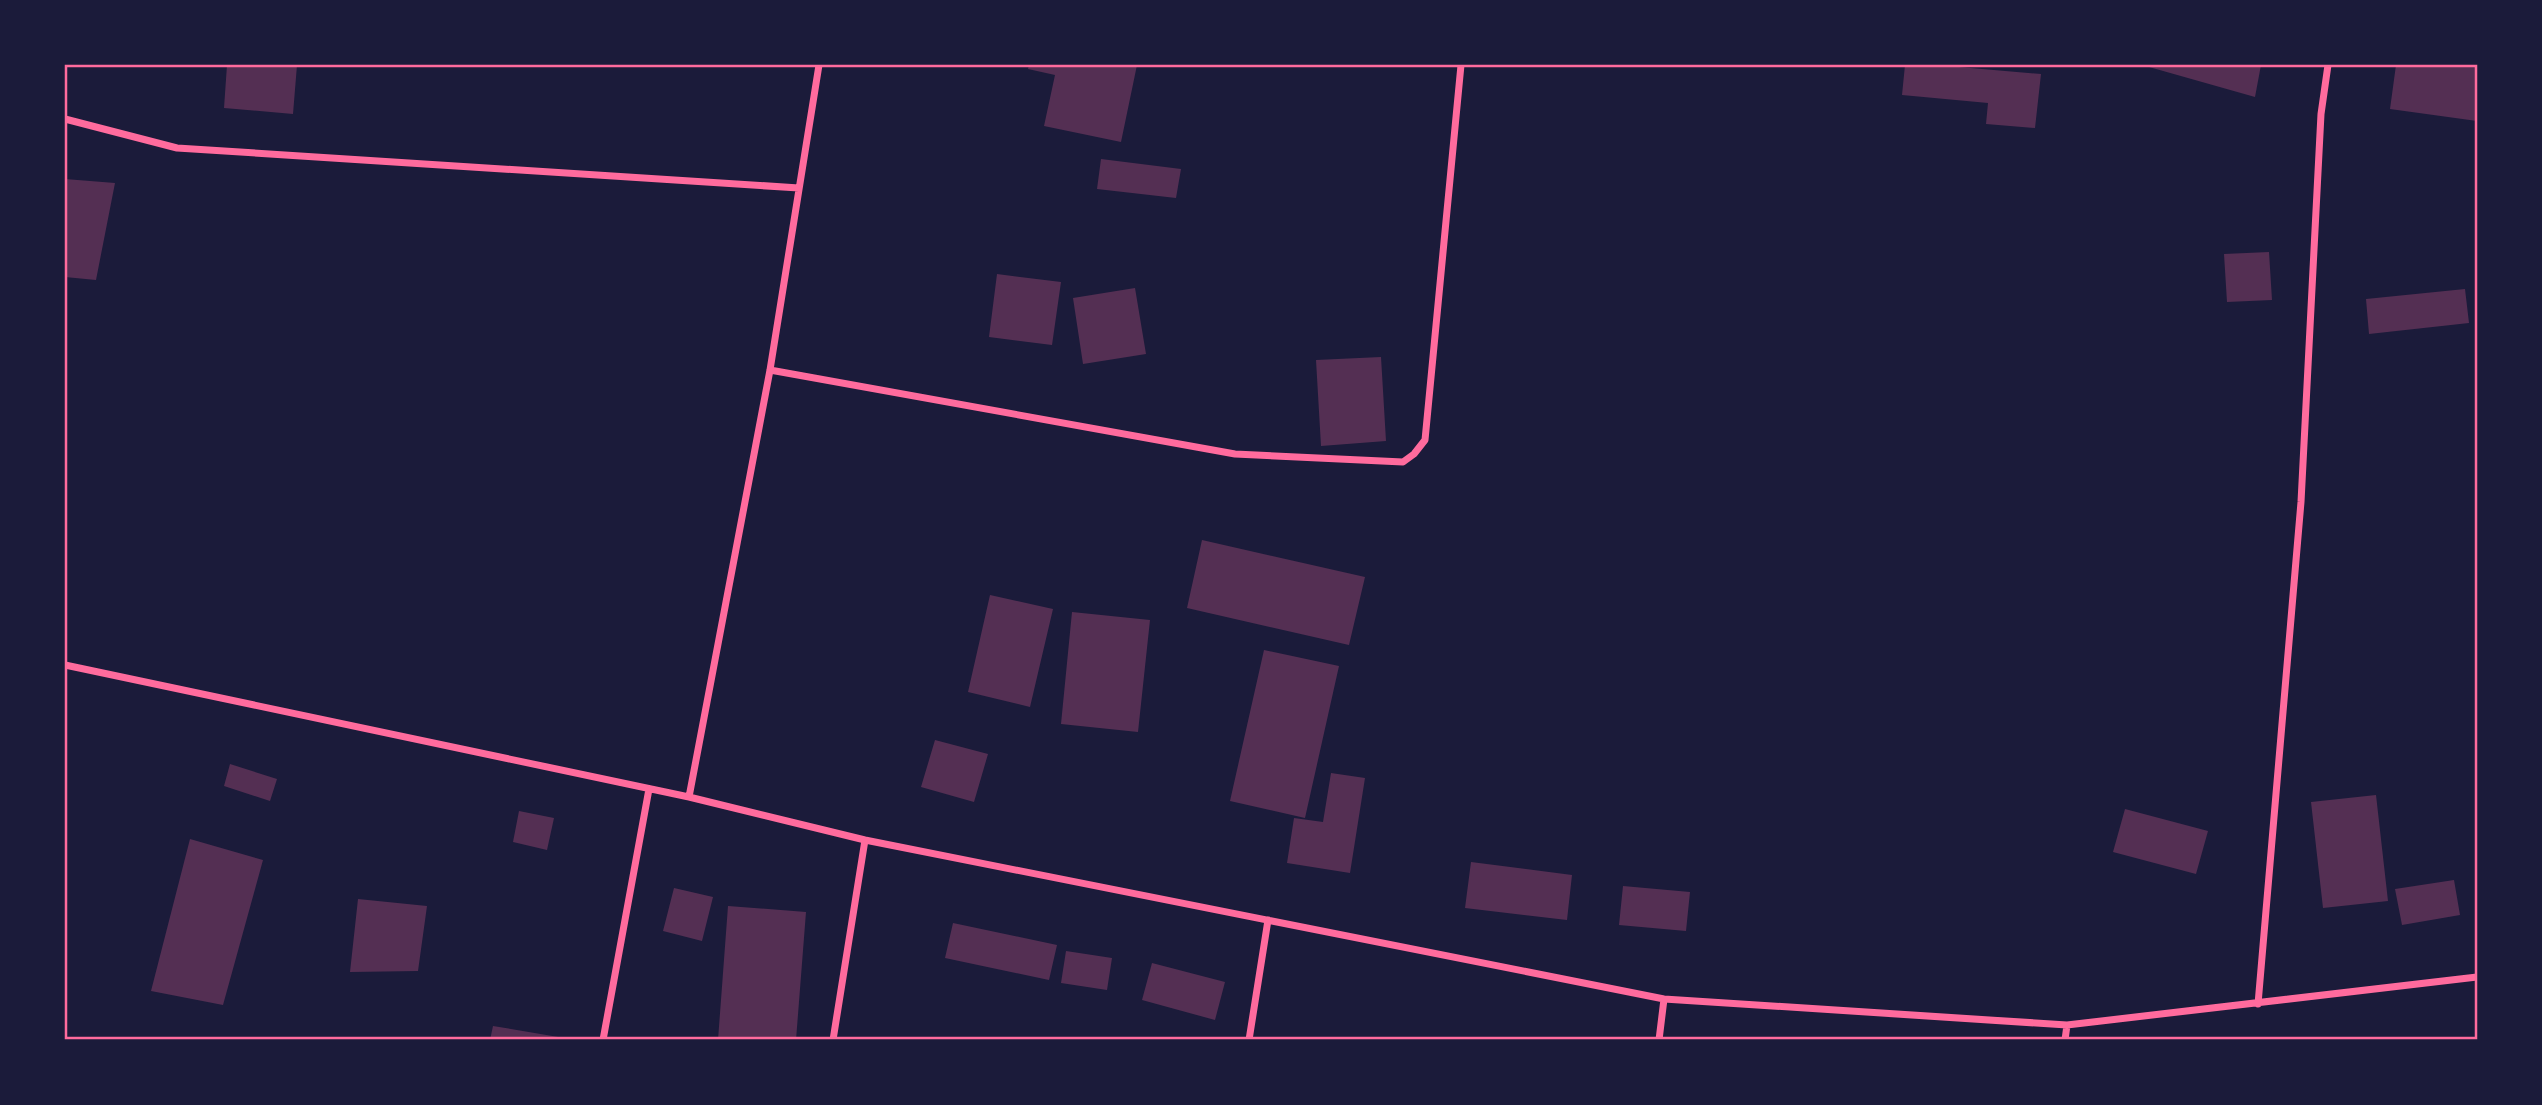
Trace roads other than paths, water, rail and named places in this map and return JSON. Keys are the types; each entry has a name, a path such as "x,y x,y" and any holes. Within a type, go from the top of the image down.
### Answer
{"street":[{"path":"689,797 770,370 819,65"},
{"path":"770,370 1235,454 1403,462 1414,454 1424,440 1461,65"},
{"path":"2258,1004 2301,502 2321,114 2328,65"},
{"path":"65,119 177,148 799,188"},
{"path":"65,665 689,797 865,840 1664,999 2067,1025 2477,977"},
{"path":"603,1040 649,789"},
{"path":"834,1040 865,840"},
{"path":"1249,1040 1268,920"},
{"path":"1659,1040 1664,999"},
{"path":"2066,1040 2067,1025"}]}
